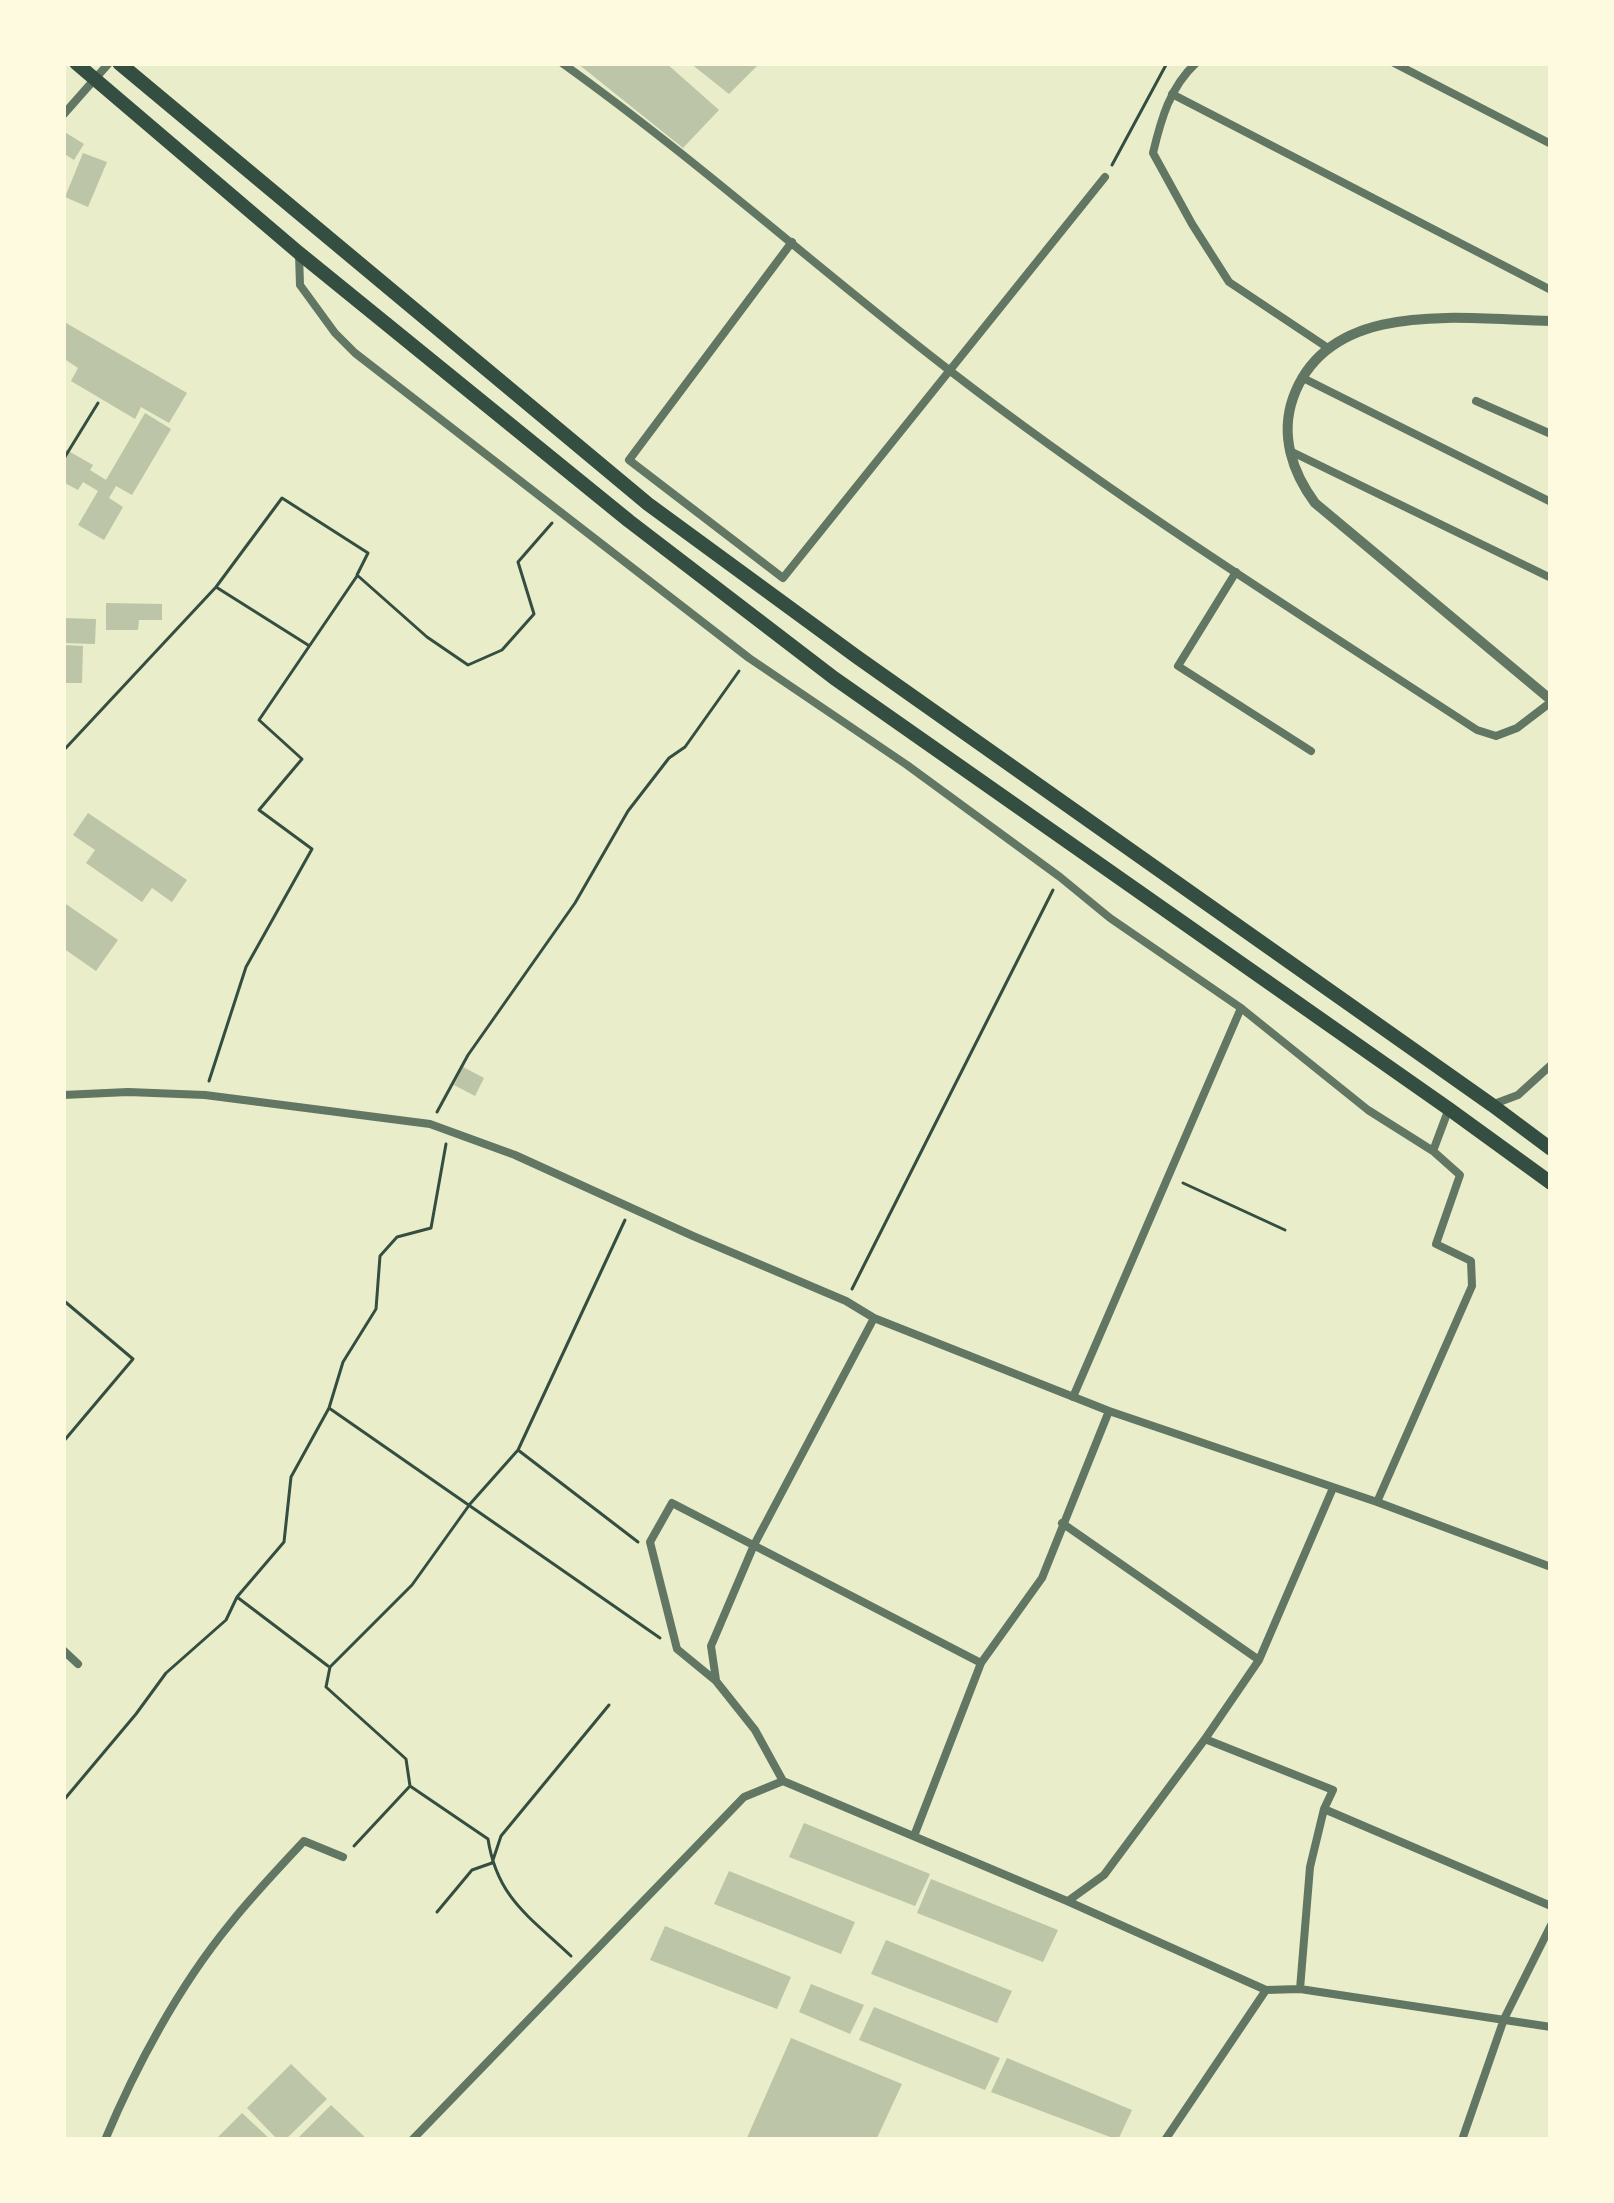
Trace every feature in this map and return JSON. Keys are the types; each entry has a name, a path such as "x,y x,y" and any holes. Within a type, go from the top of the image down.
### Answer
{"highway":[{"path":"76,63 299,253 628,521 834,678 1551,1184"},
{"path":"119,63 648,503 857,657 1551,1149"},
{"path":"1477,1129 1492,1105"}],"street":[{"path":"63,115 109,63"},
{"path":"562,63 949,370 1136,507 1477,730 1496,736 1516,728 1551,701 1315,503 1290,451 1289,410 1302,377 1328,348 1360,329 1442,319 1551,321"},
{"path":"1196,63 1172,94 1153,153 1229,282 1328,348"},
{"path":"1394,63 1551,144"},
{"path":"1172,94 1551,290"},
{"path":"792,242 629,460 783,578 1105,177"},
{"path":"299,253 300,285 345,343 749,658 907,765 1110,918 1241,1008 1368,1111 1433,1151 1460,1175 1436,1244 1471,1261 1472,1286 1377,1502"},
{"path":"1302,377 1551,502"},
{"path":"1476,401 1551,434"},
{"path":"1290,451 1551,578"},
{"path":"1235,572 1178,666 1311,752"},
{"path":"1072,1397 1241,1008"},
{"path":"1492,1105 1518,1095 1551,1065"},
{"path":"63,1095 205,1095 430,1124 515,1154 846,1301 874,1318 1109,1412 1377,1502 1551,1567"},
{"path":"1433,1151 1449,1108"},
{"path":"716,1681 710,1646 754,1545 874,1318"},
{"path":"914,1836 981,1663 1042,1578 1109,1412"},
{"path":"1067,1901 1104,1875 1259,1660 1334,1487"},
{"path":"981,1663 672,1503 650,1542 676,1649 716,1681 755,1730 783,1781 1266,1990 1300,1989 1551,2027"},
{"path":"1062,1523 1259,1660"},
{"path":"63,1650 78,1664"},
{"path":"1205,1739 1333,1790 1310,1867 1300,1989"},
{"path":"412,2140 744,1797 783,1781"},
{"path":"1324,1809 1551,1906"},
{"path":"105,2140 170,2011 228,1926 304,1841 344,1857"},
{"path":"1462,2140 1504,2019 1551,1925"},
{"path":"1165,2140 1266,1990"}],"path":[{"path":"1105,177 1167,63"},
{"path":"63,460 98,403"},
{"path":"63,751 216,587 282,498 368,553 358,575 259,720 302,759 259,810 312,849 246,967 205,1095"},
{"path":"358,575 427,637 468,665 502,650 534,614 518,562 561,514"},
{"path":"216,587 309,646"},
{"path":"430,1124 468,1055 575,903 628,811 669,758 685,747 749,658"},
{"path":"846,1301 1060,877"},
{"path":"63,1801 166,1673 226,1620 237,1597 284,1542 291,1477 329,1408 343,1362 376,1309 380,1256 397,1237 431,1228 448,1130"},
{"path":"1168,1176 1285,1231"},
{"path":"581,1965 508,1898 492,1863 488,1839 410,1786 406,1759 326,1687 330,1667 412,1585 470,1504 518,1450 631,1207"},
{"path":"63,1300 133,1359 63,1442"},
{"path":"329,1408 676,1649"},
{"path":"518,1450 653,1555"},
{"path":"237,1597 330,1667"},
{"path":"492,1863 501,1836 609,1705"},
{"path":"344,1857 410,1786"},
{"path":"437,1912 472,1870 492,1863"}],"building":[{"path":"577,63 666,63 719,110 683,148"},
{"path":"690,63 760,63 729,94"},
{"path":"63,131 84,144 74,160 63,153"},
{"path":"83,153 107,162 88,207 65,197"},
{"path":"66,323 187,393 169,423 141,407 135,419 71,381 78,368 63,358"},
{"path":"145,413 171,429 132,495 116,486 109,498 123,507 104,540 78,525 98,491 83,482 78,490 63,482 63,448 93,465 90,470 106,480"},
{"path":"106,603 162,604 162,620 139,620 138,630 106,630"},
{"path":"63,618 96,619 95,644 63,643"},
{"path":"63,645 83,646 82,683 63,683"},
{"path":"88,813 187,880 172,902 152,888 142,902 86,863 95,850 73,835"},
{"path":"63,902 118,940 96,971 63,948"},
{"path":"463,1067 484,1078 475,1096 454,1085"},
{"path":"804,1823 930,1874 915,1906 789,1857"},
{"path":"729,1871 855,1922 841,1954 714,1904"},
{"path":"931,1879 1058,1930 1043,1962 917,1913"},
{"path":"665,1926 791,1977 777,2009 650,1960"},
{"path":"886,1940 1012,1991 997,2023 871,1974"},
{"path":"811,1984 864,2005 850,2034 799,2012"},
{"path":"874,2007 1000,2058 985,2090 859,2040"},
{"path":"791,2038 902,2084 876,2140 746,2140"},
{"path":"1007,2058 1132,2110 1118,2140 991,2092"},
{"path":"291,2064 327,2099 285,2140 278,2140 247,2108"},
{"path":"331,2105 368,2140 296,2140"},
{"path":"242,2113 271,2140 215,2140"}]}
